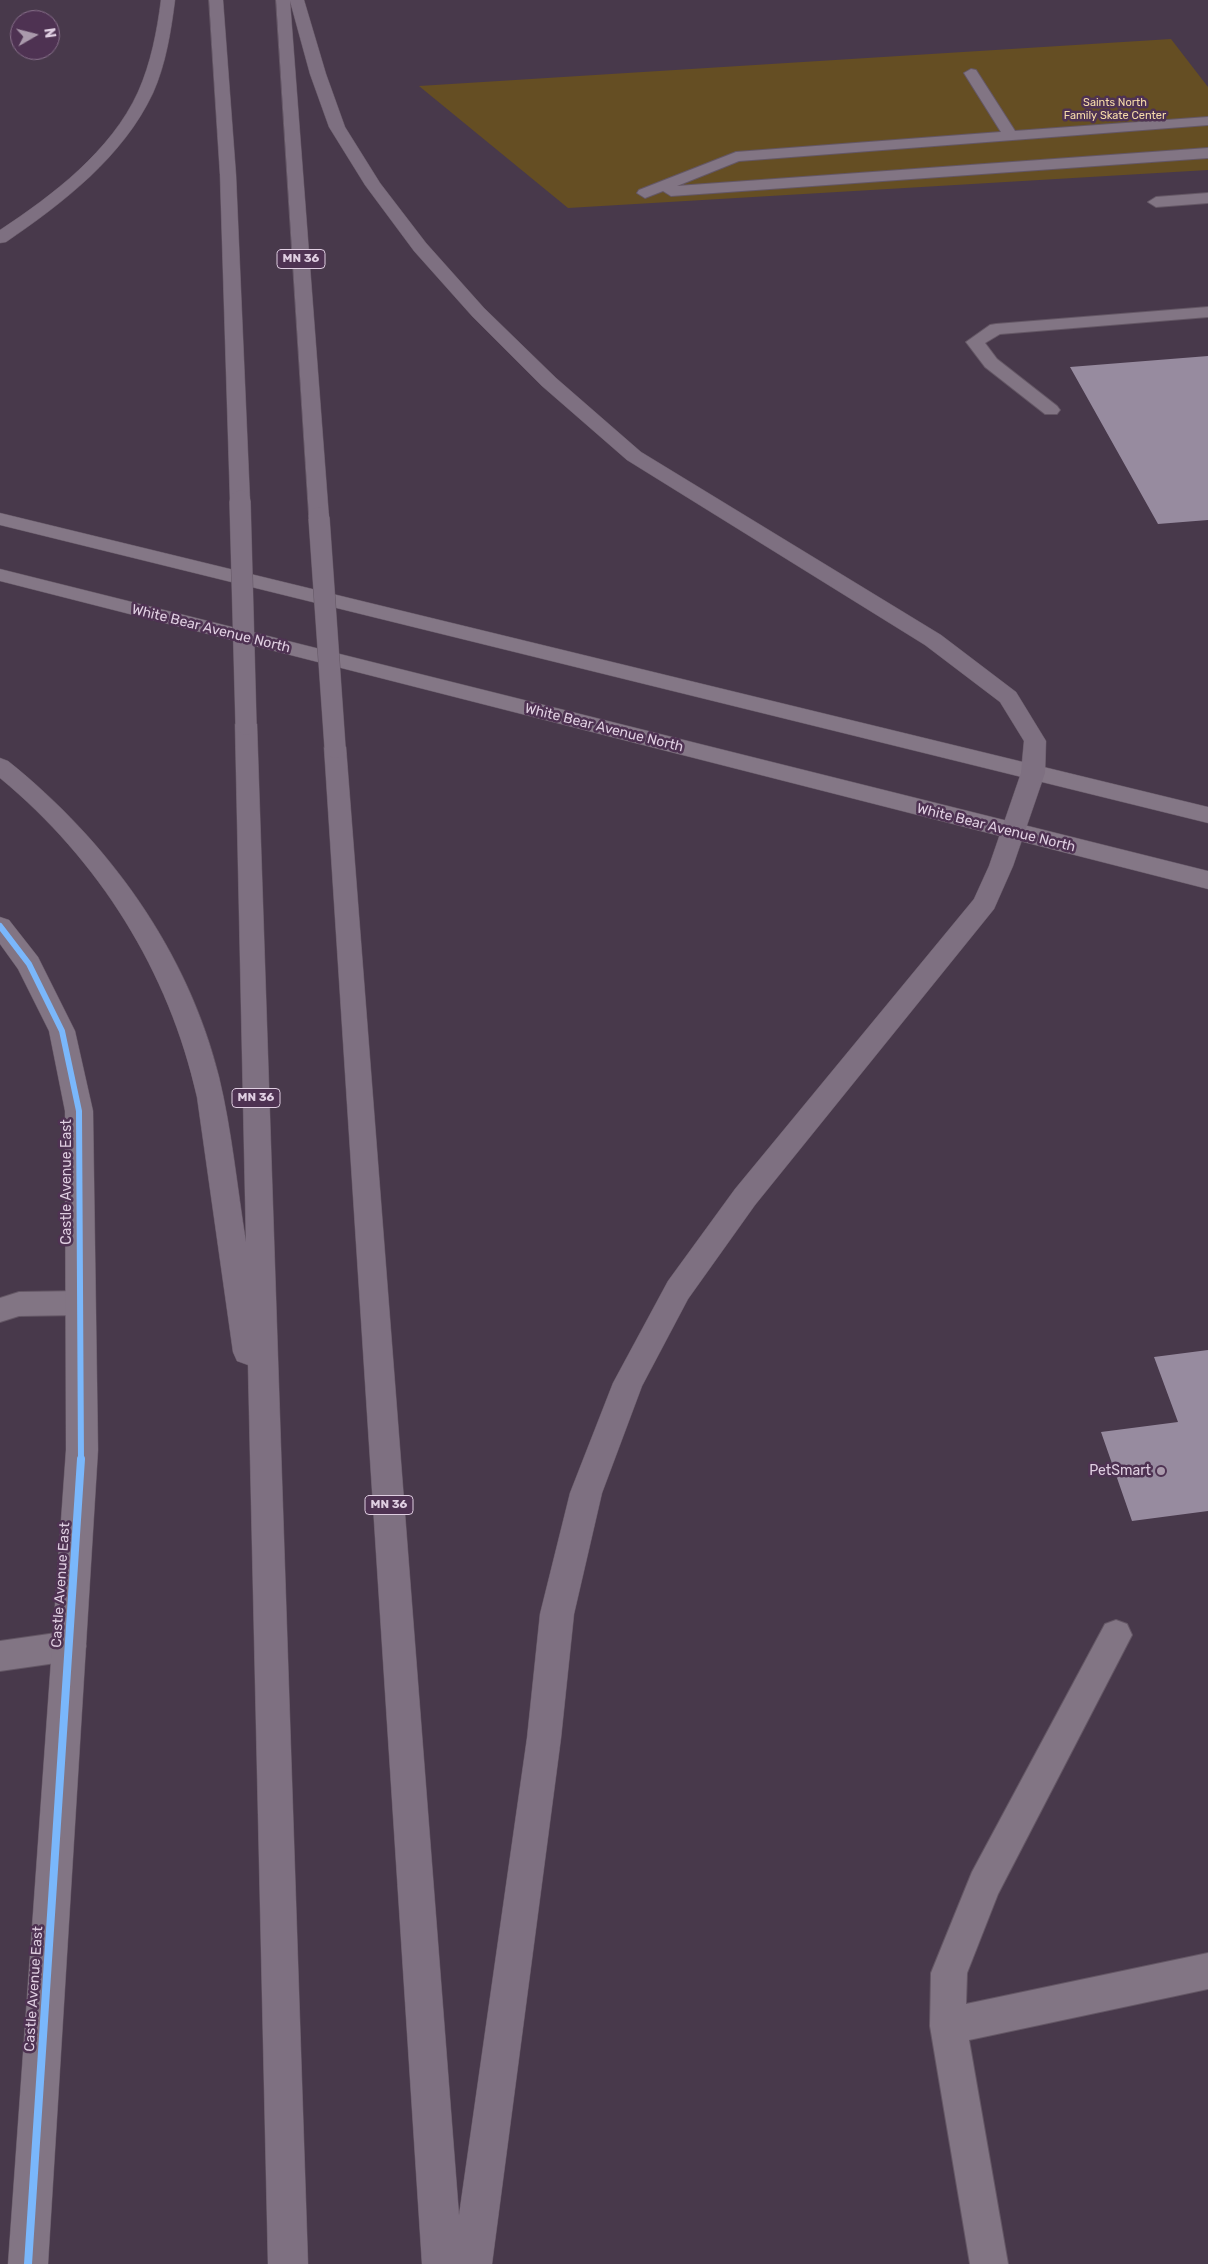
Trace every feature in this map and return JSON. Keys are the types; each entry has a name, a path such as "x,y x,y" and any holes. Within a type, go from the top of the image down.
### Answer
{"highway":[{"path":"0,238 62,191 98,158 125,127 144,94 155,66 164,33 168,0"},
{"name":"MN 36","path":"216,0 228,175 240,502 288,2264"},
{"name":"MN 36","path":"283,0 442,2264"},
{"path":"297,0 318,74 337,128 373,185 414,239 478,312 549,382 634,456 933,640 1008,697 1035,741 1033,773 1014,832 985,903 745,1197 678,1290 628,1383 586,1493 557,1614 544,1738 472,2264"},
{"path":"0,766 25,784 80,839 120,890 167,971 194,1037 216,1124 266,1471"}],"main road":[{"path":"0,520 1208,815"},
{"name":"White Bear Avenue North","path":"0,575 1208,880"}],"street":[{"name":"Castle Avenue East","path":"0,926 29,964 62,1031 77,1102 82,1450 28,2264"}],"lane":[{"path":"971,73 1011,136"},
{"path":"1208,121 736,157 645,193 1208,153"},
{"path":"929,142 945,172"},
{"path":"1156,202 1208,198"},
{"path":"1051,410 991,363 975,342 996,329 1208,312"},
{"path":"0,1310 19,1304 80,1302"},
{"path":"988,2264 948,2026 949,1974 984,1884 1116,1635"},
{"path":"0,1656 70,1646"},
{"path":"948,2026 1208,1971"}],"green space":[{"name":"Saints North Family Skate Center","path":"1171,39 1208,87 1208,170 568,208 419,86"}],"building":[{"path":"1208,356 1208,520 1158,524 1070,367"},
{"name":"PetSmart","path":"1208,1350 1208,1511 1132,1521 1101,1432 1178,1422 1154,1357"}],"cycle path":[{"path":"0,926 29,964 62,1031 79,1111 82,1450 28,2264"}],"place":[{"name":"PetSmart","path":"1161,1471"}]}
